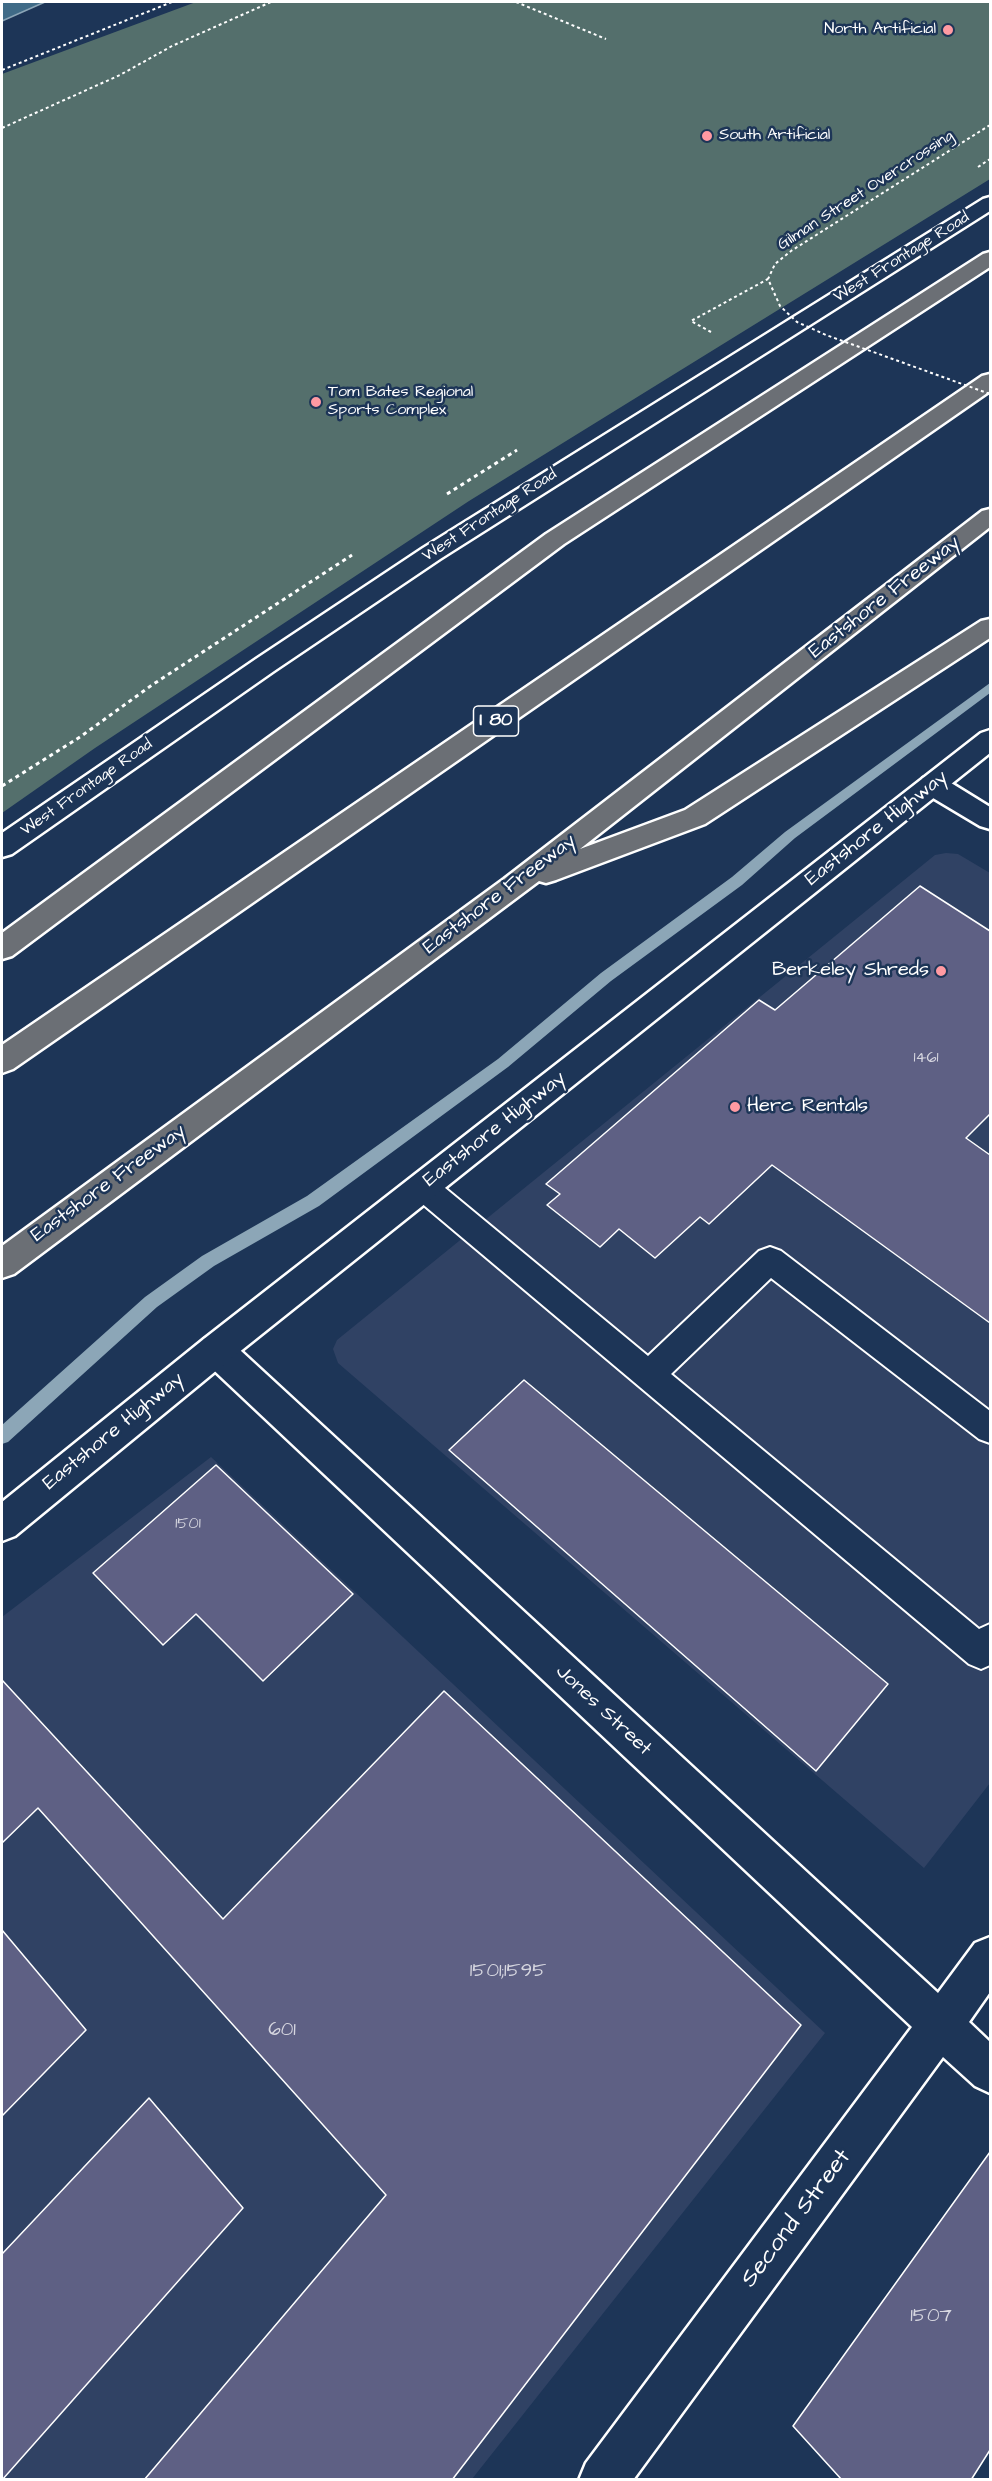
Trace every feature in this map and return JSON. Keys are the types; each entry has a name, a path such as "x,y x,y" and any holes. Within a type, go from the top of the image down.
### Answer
{"highway":[{"path":"2,948 555,539 990,258"},
{"name":"I 80","path":"2,1061 990,381"},
{"name":"Eastshore Freeway","path":"2,1263 514,886 990,516"},
{"path":"514,886 695,817 990,627"}],"street":[{"name":"West Frontage Road","path":"2,847 195,712 383,585 506,505 990,203"},
{"name":"Eastshore Highway","path":"2,1524 216,1350 990,739"},
{"path":"933,785 990,819"},
{"name":"Jones Street","path":"216,1350 990,2071"},
{"name":"Second Street","path":"603,2480 990,1958"}],"lane":[{"path":"423,1187 981,1652 990,1641"},
{"path":"648,1376 770,1260 990,1429"}],"path":[{"path":"2,70 172,2"},
{"path":"2,128 111,80 172,46 271,2"},
{"path":"516,2 606,39"},
{"name":"Gilman Street Overcrossing","path":"990,125 791,251 775,264 768,279 780,306 796,322 990,394"},
{"path":"712,332 691,321 768,279"}],"shaded area":[{"path":"2,2 45,2 2,21"},
{"path":"958,854 990,873 990,1783 924,1868 338,1363 333,1349 337,1340 935,855"},
{"path":"211,1457 825,2033 472,2479 2,2480 2,1617"}],"green space":[{"name":"Tom Bates Regional Sports Complex","path":"196,2 990,2 990,179 469,501 95,748 2,813 2,74"}],"building":[{"path":"920,886 990,931 990,1114 966,1138 990,1155 990,1323 772,1165 709,1224 700,1217 655,1258 619,1229 600,1247 547,1205 560,1194 546,1184 759,1000 775,1010"},
{"path":"524,1380 888,1684 816,1771 449,1450"},
{"path":"216,1465 353,1594 263,1681 196,1614 163,1645 93,1573"},
{"path":"2,1680 223,1919 444,1691 801,2025 452,2480 144,2480 386,2195 38,1808 2,1843"},
{"path":"2,1930 86,2030 2,2116"},
{"path":"149,2098 243,2208 2,2480 2,2254"},
{"path":"990,2152 990,2450 971,2480 842,2480 793,2426"}],"waterway":[{"path":"2,1436 151,1302 208,1261 313,1201 503,1063 606,977 737,881 790,835 990,687"}],"place":[{"name":"North Artificial","path":"948,30"},
{"name":"South Artificial","path":"707,136"},
{"name":"Tom Bates Regional Sports Complex","path":"316,402"},
{"name":"Berkeley Shreds","path":"941,971"},
{"name":"Herc Rentals","path":"735,1107"}]}
